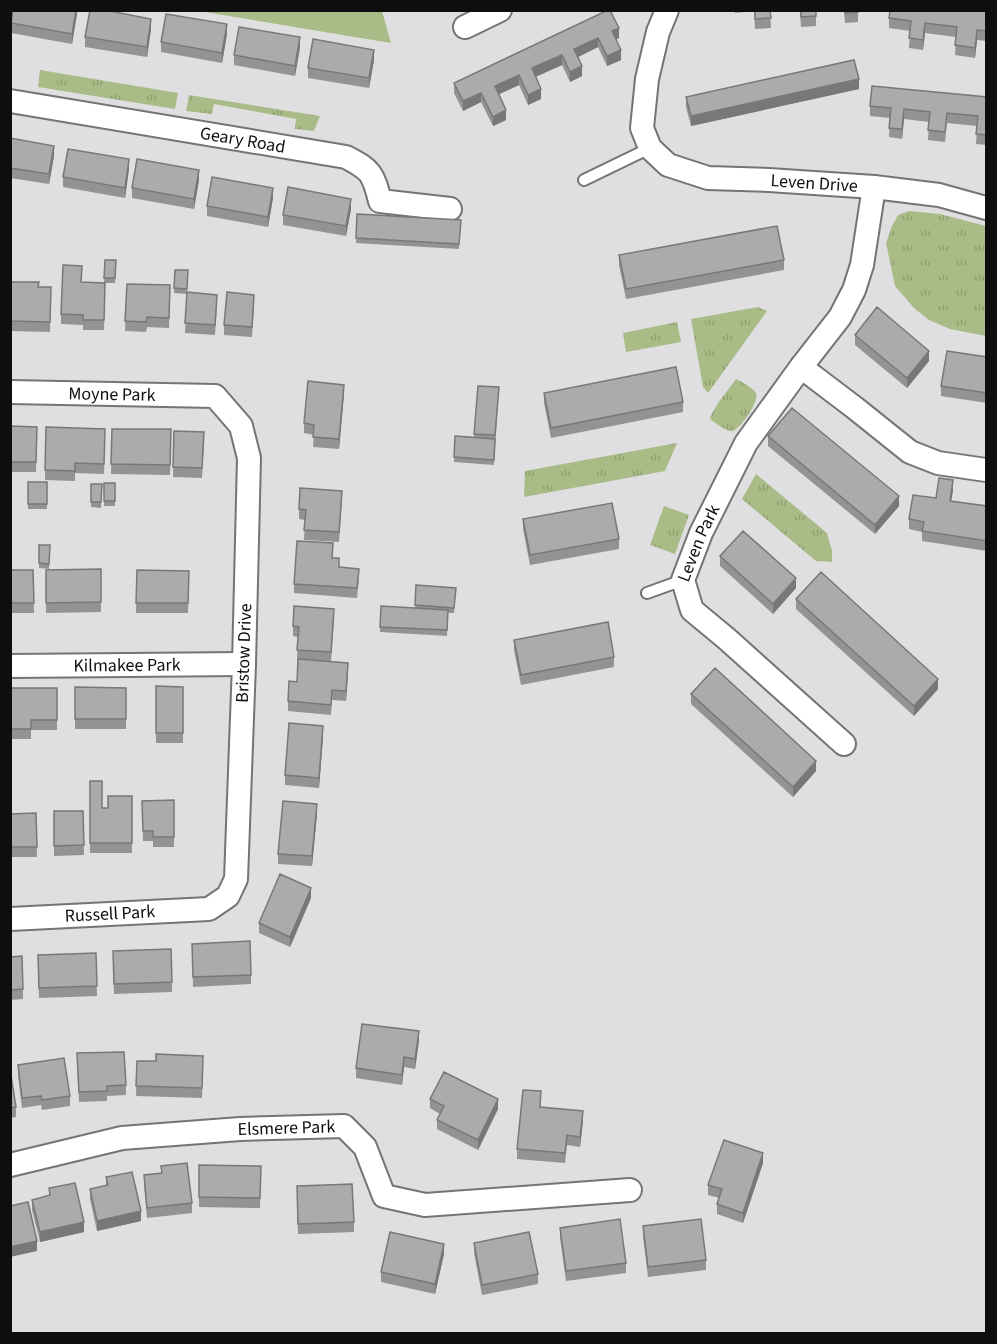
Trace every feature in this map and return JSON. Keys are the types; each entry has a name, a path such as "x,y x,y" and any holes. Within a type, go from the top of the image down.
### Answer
{"street":[{"path":"465,27 500,10"},
{"path":"646,138 647,78 658,32 667,10"},
{"name":"Geary Road","path":"10,101 346,157 366,168 374,179 380,201 450,209"},
{"name":"Leven Drive","path":"646,138 668,165 708,177 874,187 939,195 987,208"},
{"name":"Leven Park","path":"844,744 692,610 683,580 701,533 746,443 840,317 854,290 862,265 874,187"},
{"path":"801,367 910,452 938,463 987,470"},
{"name":"Moyne Park","path":"10,392 215,396"},
{"name":"Bristow Drive","path":"209,909 228,896 236,879 249,458 241,426 215,396"},
{"name":"Kilmakee Park","path":"10,666 244,664"},
{"name":"Russell Park","path":"10,919 209,909"},
{"name":"Elsmere Park","path":"10,1165 122,1138 240,1129 344,1126 365,1147 384,1196 425,1205 630,1190"}],"lane":[{"path":"584,180 646,138"},
{"path":"647,593 683,580"}],"green space":[{"path":"199,11 382,11 391,43"},
{"path":"40,70 178,93 175,109 38,87"},
{"path":"189,95 320,116 314,131 295,129 296,119 214,104 212,114 186,111"},
{"path":"909,211 940,214 986,226 986,336 950,329 929,320 914,308 895,286 886,243 898,215"},
{"path":"758,307 767,311 708,393 703,387 691,319"},
{"path":"677,322 681,342 626,352 623,333"},
{"path":"736,379 752,389 756,397 744,420 732,431 721,427 710,417"},
{"path":"677,443 665,471 524,497 525,471"},
{"path":"756,474 827,533 832,551 832,562 816,561 742,499"},
{"path":"664,506 689,515 675,554 650,545"}],"building":[{"path":"13,10 76,10 72,34 11,23"},
{"path":"90,10 105,10 151,19 147,47 85,37"},
{"path":"608,10 619,28 612,31 621,50 607,56 598,38 574,49 582,66 570,72 562,55 532,68 541,89 528,95 519,75 495,86 506,110 493,117 481,93 463,101 454,83"},
{"path":"755,10 770,10 771,18 755,19"},
{"path":"801,10 816,10 816,16 801,17"},
{"path":"844,10 858,10 858,12 845,13"},
{"path":"890,10 987,10 987,31 977,30 975,48 955,45 957,27 925,23 923,40 909,38 911,21 889,18"},
{"path":"166,14 227,24 222,53 161,42"},
{"path":"239,27 300,37 295,66 234,55"},
{"path":"313,39 374,50 369,78 308,68"},
{"path":"854,60 859,79 691,116 686,97"},
{"path":"872,86 987,97 987,135 976,134 978,116 947,113 945,132 928,130 930,112 904,109 902,129 889,128 891,108 870,106"},
{"path":"10,138 54,146 49,174 10,168"},
{"path":"68,149 129,159 125,188 63,177"},
{"path":"137,159 199,170 194,199 132,188"},
{"path":"212,177 273,188 268,217 207,206"},
{"path":"288,187 351,199 346,226 283,215"},
{"path":"357,214 461,220 459,244 356,238"},
{"path":"777,226 784,260 626,289 619,255"},
{"path":"105,260 116,260 115,278 104,278"},
{"path":"63,265 82,266 81,282 105,283 104,320 83,320 83,315 61,314"},
{"path":"175,270 188,270 187,289 174,288"},
{"path":"10,282 39,282 38,287 51,287 50,322 10,321"},
{"path":"127,284 170,285 169,318 147,317 146,322 125,321"},
{"path":"187,292 217,295 215,325 185,323"},
{"path":"227,292 254,295 252,327 224,325"},
{"path":"877,307 929,351 907,378 855,335"},
{"path":"947,351 987,357 987,393 941,386"},
{"path":"676,367 683,402 551,428 544,393"},
{"path":"308,381 344,385 339,439 313,437 314,425 304,423"},
{"path":"478,386 499,387 495,435 474,434"},
{"path":"792,408 899,496 875,525 768,436"},
{"path":"10,426 37,427 36,462 10,462"},
{"path":"46,427 105,429 104,464 75,463 75,471 45,470"},
{"path":"112,429 171,429 170,465 111,464"},
{"path":"174,431 204,432 202,468 173,467"},
{"path":"455,436 495,439 494,460 454,457"},
{"path":"939,478 953,480 950,501 987,506 987,541 922,531 924,522 909,519 913,495 936,498"},
{"path":"28,482 47,482 47,504 28,504"},
{"path":"104,483 115,483 115,501 104,501"},
{"path":"91,484 102,484 101,502 91,502"},
{"path":"300,488 342,491 339,532 304,530 306,510 299,509"},
{"path":"612,503 619,539 530,555 523,519"},
{"path":"743,531 796,578 773,604 720,556"},
{"path":"297,541 333,543 332,558 339,558 339,567 359,569 357,588 294,584"},
{"path":"39,545 50,545 49,564 39,563"},
{"path":"101,569 101,602 46,603 46,570"},
{"path":"10,570 33,570 34,603 10,603"},
{"path":"137,570 189,571 188,603 136,603"},
{"path":"821,572 938,679 914,706 796,599"},
{"path":"416,585 456,588 454,608 415,605"},
{"path":"294,606 334,609 331,652 297,650 299,627 293,626"},
{"path":"381,606 448,610 447,630 380,627"},
{"path":"608,622 614,657 521,675 514,640"},
{"path":"298,659 348,663 346,691 332,690 331,705 288,701 289,681 297,682"},
{"path":"715,668 816,761 793,787 691,694"},
{"path":"156,686 183,687 183,733 156,733"},
{"path":"75,687 126,688 126,719 75,719"},
{"path":"10,688 57,688 57,720 31,720 31,729 10,729"},
{"path":"289,723 323,726 319,778 285,775"},
{"path":"90,781 102,781 102,808 108,808 108,796 132,796 132,843 90,843"},
{"path":"174,800 174,837 153,837 153,831 143,831 142,801"},
{"path":"283,801 317,804 312,856 278,854"},
{"path":"54,811 83,811 84,845 54,846"},
{"path":"36,813 37,847 10,847 10,814"},
{"path":"280,874 311,888 290,937 259,923"},
{"path":"250,941 251,975 193,977 192,944"},
{"path":"171,949 172,982 114,984 113,951"},
{"path":"96,953 97,986 39,988 38,955"},
{"path":"22,956 23,989 10,990 10,957"},
{"path":"362,1024 419,1031 415,1059 404,1057 402,1075 356,1068"},
{"path":"124,1052 126,1085 107,1086 107,1091 79,1092 77,1053"},
{"path":"156,1054 203,1056 202,1088 136,1086 137,1061 156,1061"},
{"path":"64,1058 70,1096 42,1100 41,1096 22,1098 18,1065"},
{"path":"10,1069 16,1107 10,1108"},
{"path":"444,1072 498,1099 478,1140 437,1120 444,1106 430,1099"},
{"path":"523,1090 541,1091 540,1107 583,1111 580,1137 567,1135 565,1153 517,1149"},
{"path":"724,1140 763,1153 743,1213 717,1204 722,1189 708,1185"},
{"path":"187,1163 192,1203 147,1208 144,1175 162,1173 161,1166"},
{"path":"199,1165 261,1166 260,1198 199,1197"},
{"path":"132,1172 141,1211 97,1221 90,1189 108,1185 106,1177"},
{"path":"75,1183 84,1222 40,1232 32,1200 50,1195 49,1188"},
{"path":"352,1184 354,1222 298,1224 297,1186"},
{"path":"28,1202 37,1241 10,1247 10,1206"},
{"path":"620,1219 626,1263 566,1271 560,1228"},
{"path":"701,1219 706,1260 648,1267 643,1226"},
{"path":"390,1232 444,1244 435,1284 381,1272"},
{"path":"529,1232 538,1274 482,1285 474,1243"}]}
